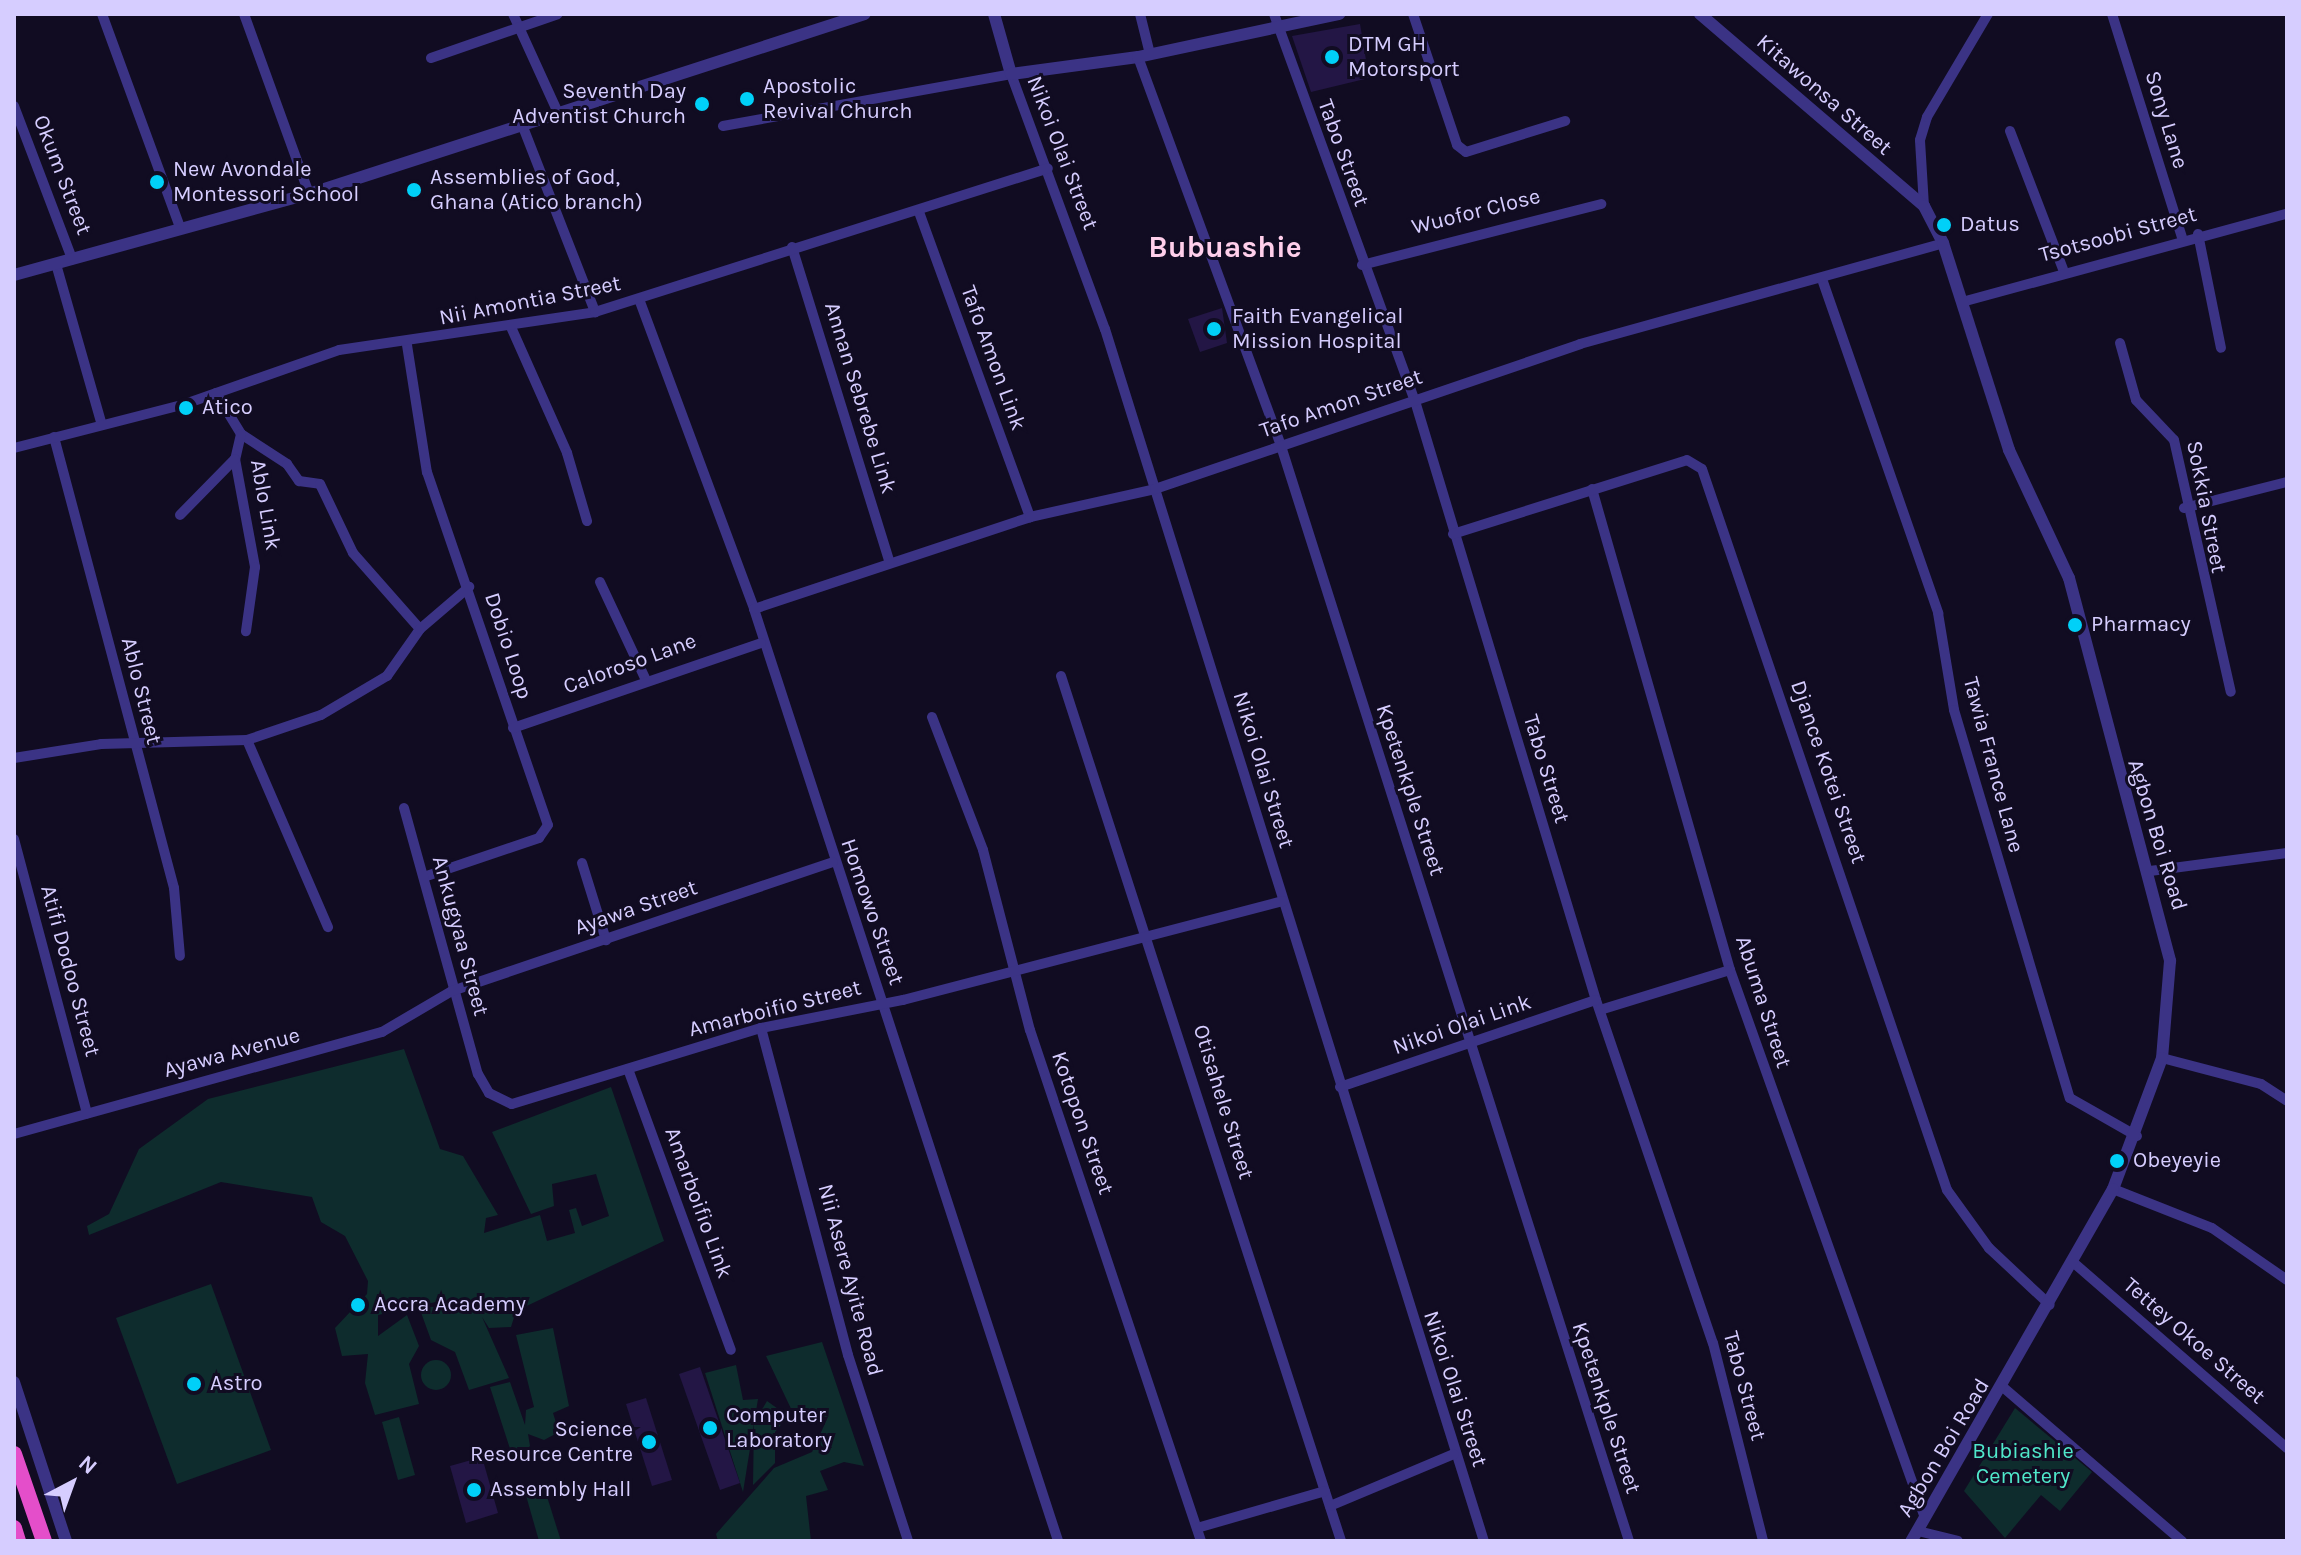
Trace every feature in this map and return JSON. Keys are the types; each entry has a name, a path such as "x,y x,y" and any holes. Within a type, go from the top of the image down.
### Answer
{"highway":[{"path":"14,1454 44,1541"},
{"path":"14,1528 18,1541"}],"street":[{"path":"102,14 180,227"},
{"path":"244,14 309,194"},
{"path":"513,14 559,115"},
{"path":"431,58 558,14"},
{"path":"14,275 309,194 865,14"},
{"name":"Nikoi Olai Street","path":"994,14 1011,74 1048,168 1155,489 1454,1454 1484,1541"},
{"name":"Kpetenkple Street","path":"1140,14 1144,56 1281,446 1629,1541"},
{"path":"723,126 1011,74 1144,56 1276,20 1339,14"},
{"path":"1413,14 1457,145 1466,152 1565,121"},
{"name":"Kitawonsa Street","path":"1700,14 1924,206"},
{"path":"1924,206 1920,140 1927,117 1988,14"},
{"name":"Sony Lane","path":"2112,14 2182,238"},
{"name":"Tabo Street","path":"1276,20 1362,265 1415,401 1598,1005 1713,1343 1763,1541"},
{"name":"Okum Street","path":"14,106 72,259"},
{"path":"523,127 595,312"},
{"path":"2010,131 2063,269"},
{"name":"Nii Amontia Street","path":"14,448 216,393 339,350 407,345 595,312 792,247 919,212 1048,168"},
{"name":"Wuofor Close","path":"1362,265 1601,204"},
{"name":"Agbon Boi Road","path":"1914,1536 2004,1388 2113,1189 2137,1136 2162,1058 2171,975 2150,871 2059,548 2009,450 1943,243 1924,206"},
{"name":"Tafo Amon Link","path":"919,212 1030,517"},
{"name":"Tsotsoobi Street","path":"1962,302 2063,269 2287,214"},
{"path":"2198,234 2221,348"},
{"name":"Tafo Amon Street","path":"754,609 889,560 1030,517 1155,489 1580,344 1943,243"},
{"name":"Annan Sebrebe Link","path":"792,247 889,560"},
{"path":"56,264 101,422"},
{"name":"Tawia France Lane","path":"1822,279 1938,613 1954,710 2066,1087 2075,1105 2137,1136"},
{"name":"Homowo Street","path":"639,299 754,609 761,643 883,1003 1058,1541"},
{"path":"511,327 567,453 587,521"},
{"name":"Sokkia Street","path":"2120,343 2136,400 2174,440 2184,508 2231,692"},
{"name":"Dobio Loop","path":"407,345 427,472 469,587 513,728 548,825 539,838 424,877"},
{"path":"216,393 241,434 287,464 299,481 320,484 353,553 420,629"},
{"name":"Ablo Link","path":"241,434 235,459 255,567 246,631"},
{"name":"Ablo Street","path":"54,437 131,742 174,888 180,956"},
{"path":"180,515 235,459"},
{"name":"Djance Kotei Street","path":"1453,534 1687,460 1706,475 1947,1190 1989,1248 2050,1305"},
{"path":"2184,508 2287,482"},
{"name":"Abuma Street","path":"1592,489 1730,970 1822,1245 1925,1518"},
{"path":"600,582 646,680"},
{"path":"14,758 131,742 247,740 353,700 387,676 420,629 469,587"},
{"name":"Caloroso Lane","path":"513,728 761,643"},
{"name":"Otisahele Street","path":"1061,676 1151,938 1341,1541"},
{"name":"Kotopon Street","path":"932,717 1018,971 1030,1030 1201,1541"},
{"path":"247,740 328,927"},
{"name":"Ankugyaa Street","path":"404,808 452,991 478,1074"},
{"name":"Atifi Dodoo Street","path":"14,839 87,1113"},
{"path":"2150,871 2287,853"},
{"name":"Ayawa Street","path":"452,991 833,862"},
{"path":"582,863 606,940"},
{"name":"Amarboifio Street","path":"478,1074 489,1093 518,1104 761,1028 1018,971 1283,901"},
{"name":"Nikoi Olai Link","path":"1340,1087 1598,1005 1730,970"},
{"name":"Ayawa Avenue","path":"14,1134 382,1032 452,991"},
{"name":"Nii Asere Ayite Road","path":"761,1028 848,1355 908,1541"},
{"path":"2162,1058 2261,1084 2287,1101"},
{"name":"Amarboifio Link","path":"628,1069 731,1350"},
{"path":"2113,1189 2212,1228 2287,1280"},
{"name":"Tettey Okoe Street","path":"2074,1263 2287,1448"},
{"path":"14,1382 66,1541"},
{"path":"2004,1388 2182,1541"},
{"path":"1330,1506 1454,1454"},
{"path":"1197,1528 1325,1491"},
{"path":"1914,1536 1958,1541"}],"green space":[{"path":"404,1049 440,1149 463,1156 498,1215 486,1218 484,1233 540,1215 547,1241 575,1233 569,1210 576,1208 582,1226 609,1216 596,1174 552,1184 554,1206 531,1214 492,1132 611,1087 664,1241 516,1311 511,1327 489,1328 482,1317 509,1378 469,1390 455,1352 431,1340 419,1307 440,1307 440,1301 378,1315 378,1336 407,1315 419,1346 409,1364 419,1404 375,1415 365,1383 368,1354 342,1356 335,1328 367,1294 368,1281 345,1236 321,1222 312,1197 221,1182 89,1235 87,1226 109,1214 139,1149 208,1099"},
{"name":"Astro","path":"211,1284 271,1450 177,1484 116,1318"},
{"path":"553,1328 569,1406 553,1413 559,1432 544,1440 528,1434 530,1446 514,1461 490,1387 510,1382 525,1425 526,1410 534,1407 516,1335"},
{"path":"822,1342 864,1466 844,1462 820,1471 828,1490 806,1496 811,1541 718,1541 716,1534 774,1468 812,1452 828,1417 794,1415 766,1356"},
{"path":"436,1360 446,1365 451,1375 446,1385 436,1390 426,1385 421,1375 426,1365"},
{"path":"736,1365 743,1400 758,1399 743,1492 705,1373"},
{"path":"767,1401 788,1416 775,1432 775,1463 753,1485 754,1423"},
{"name":"Bubiashie Cemetery","path":"2015,1408 2092,1472 2060,1511 2041,1495 2005,1538 1964,1491"},
{"path":"399,1417 415,1475 398,1480 382,1422"},
{"path":"544,1487 561,1541 539,1541 525,1492"}],"building":[{"name":"DTM GH Motorsport","path":"1360,24 1369,78 1311,92 1292,36"},
{"name":"Faith Evangelical Mission Hospital","path":"1222,308 1227,343 1200,352 1188,319"},
{"name":"Computer Laboratory","path":"700,1367 740,1483 720,1490 679,1374"},
{"name":"Science Resource Centre","path":"646,1398 672,1480 652,1486 626,1404"},
{"name":"Assembly Hall","path":"482,1457 498,1513 466,1523 450,1466"}],"place":[{"name":"DTM GH Motorsport","path":"1332,57"},
{"name":"Apostolic Revival Church","path":"747,99"},
{"name":"Seventh Day Adventist Church","path":"702,104"},
{"name":"New Avondale Montessori School","path":"157,182"},
{"name":"Assemblies of God, Ghana (Atico branch)","path":"414,190"},
{"name":"Datus","path":"1944,225"},
{"name":"Faith Evangelical Mission Hospital","path":"1214,329"},
{"name":"Atico","path":"186,408"},
{"name":"Pharmacy","path":"2075,625"},
{"name":"Obeyeyie","path":"2117,1161"},
{"name":"Accra Academy","path":"358,1305"},
{"name":"Astro","path":"194,1384"},
{"name":"Computer Laboratory","path":"710,1428"},
{"name":"Science Resource Centre","path":"649,1442"},
{"name":"Assembly Hall","path":"474,1490"}],"district":[{"name":"Bubuashie","path":"1225,247"}]}
